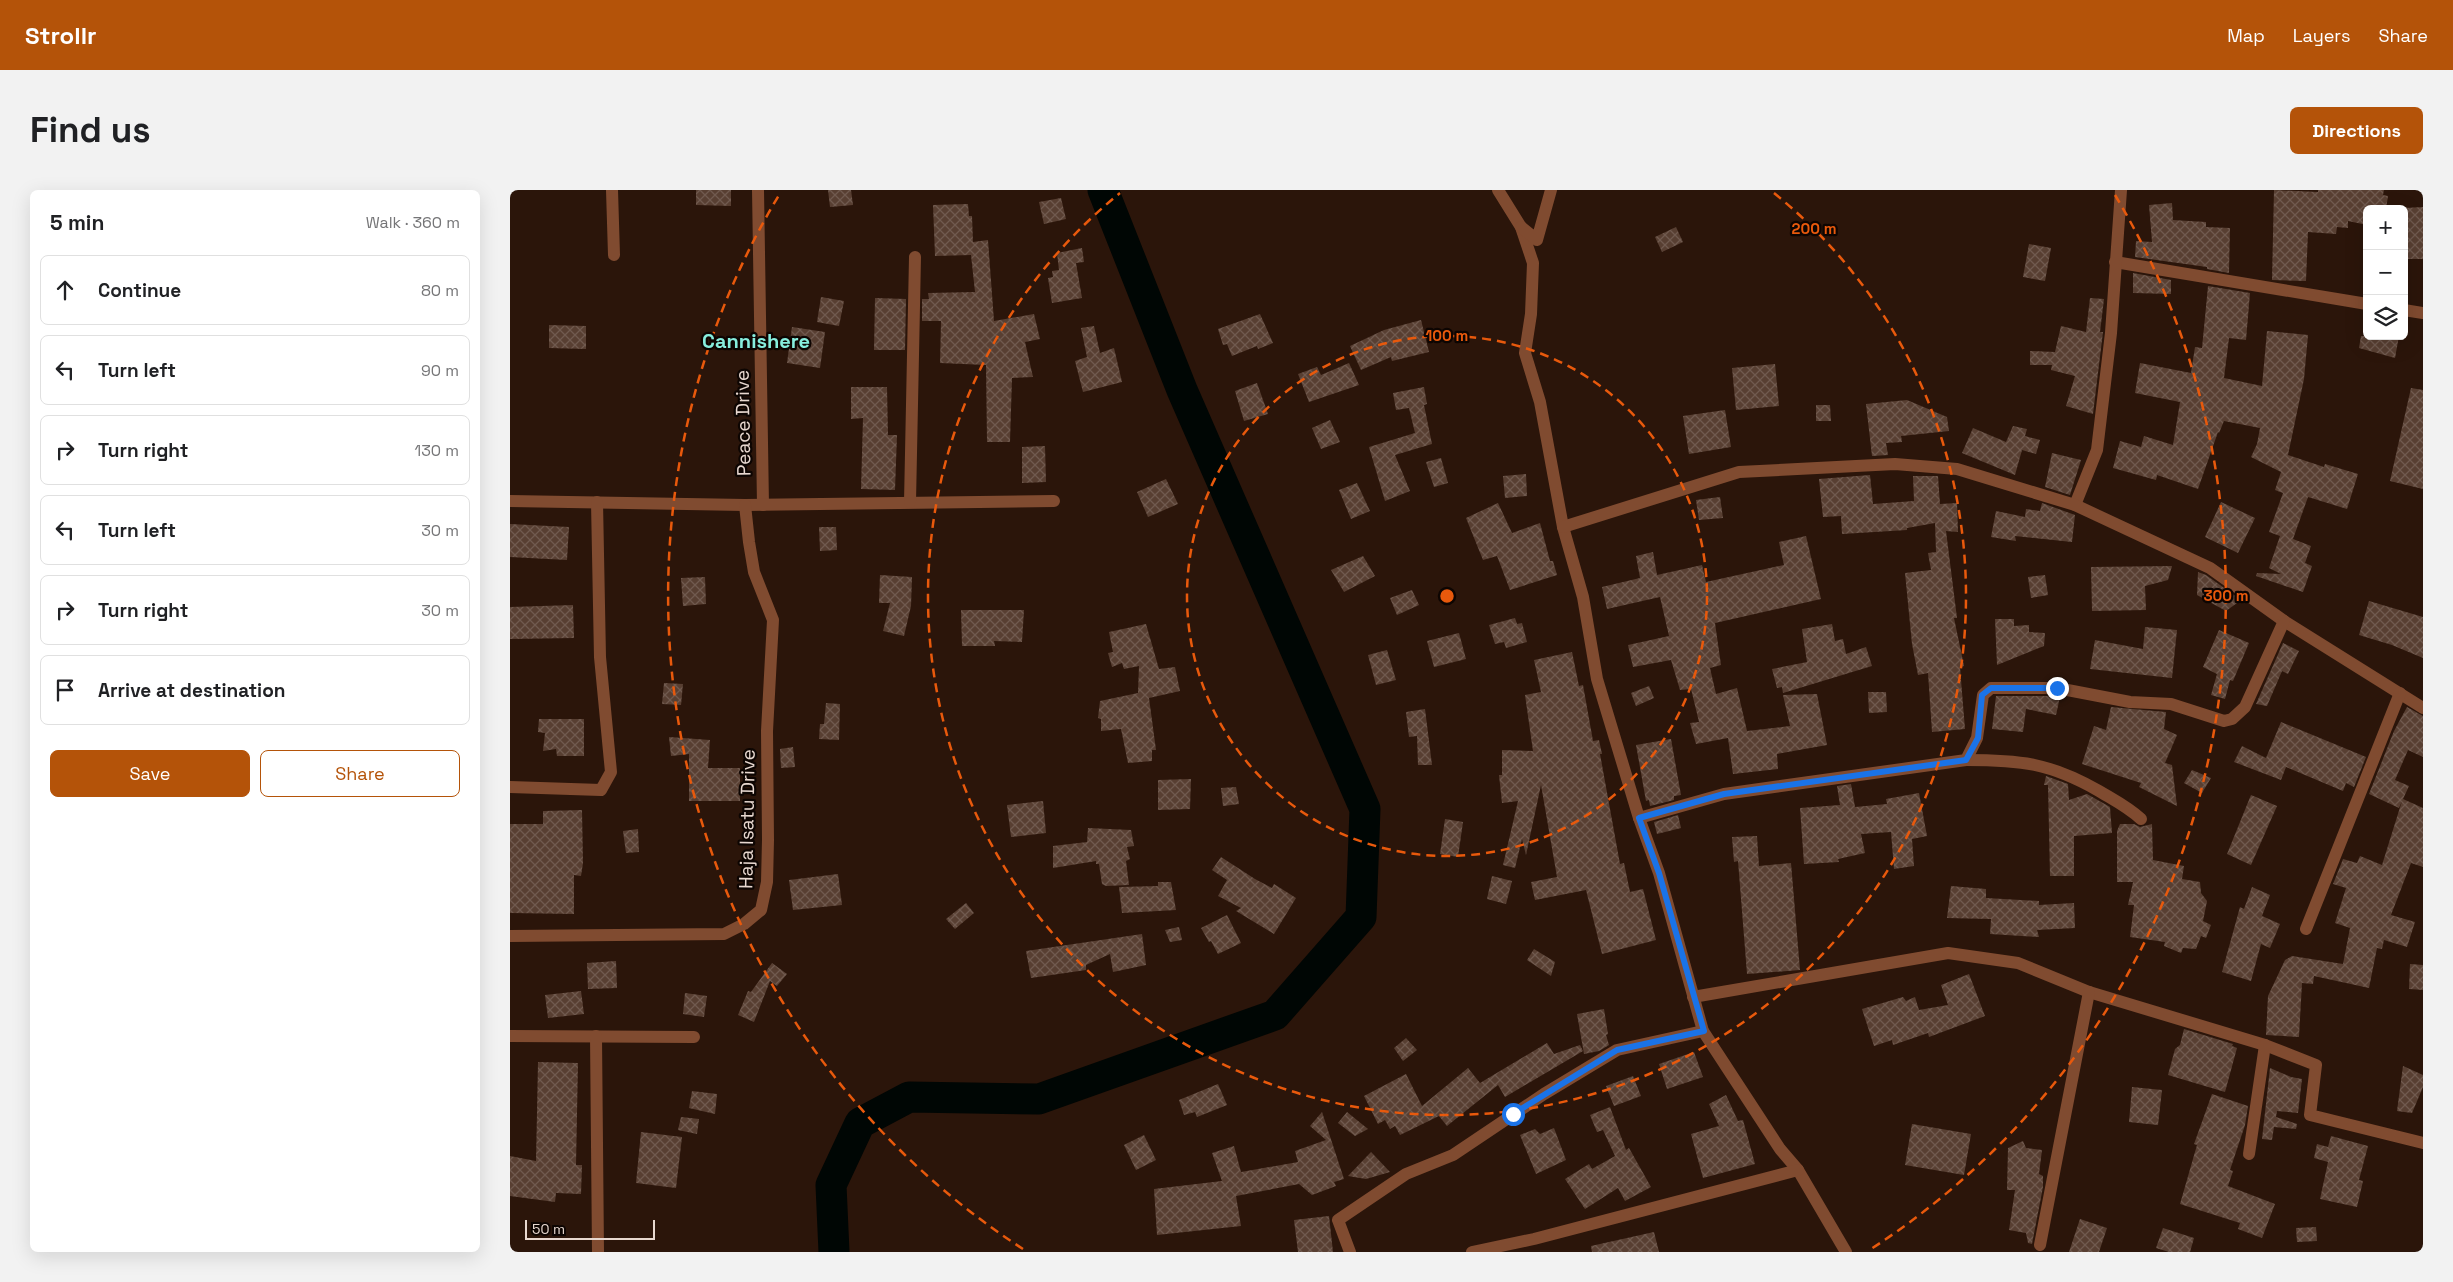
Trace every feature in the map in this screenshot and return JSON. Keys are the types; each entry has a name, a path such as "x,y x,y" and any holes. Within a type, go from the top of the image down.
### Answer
{"street":[{"path":"612,190 614,255"},
{"name":"Peace Drive","path":"758,190 763,505"},
{"path":"1498,190 1521,227 1533,263 1531,314 1525,353 1540,402 1563,527 1583,597 1596,679 1639,818 1659,873 1692,997 1704,1031 1780,1149 1798,1170 1846,1252"},
{"path":"1521,227 1537,240 1550,190"},
{"path":"2075,505 2097,450 2112,333 2121,190"},
{"path":"910,502 915,257"},
{"path":"2116,262 2363,303"},
{"path":"2408,311 2423,313"},
{"path":"1563,527 1739,472 1895,464 1957,469 2075,505 2210,568 2284,621 2423,708"},
{"path":"510,501 763,505 1054,501"},
{"path":"510,788 601,790 611,772 600,657 597,502"},
{"name":"Haja Isatu Drive","path":"510,936 724,934 744,924 761,910 766,882 768,840 767,731 774,640 773,620 754,572 745,505"},
{"path":"1966,760 1978,738 1982,695 1991,688 2057,688 2130,702 2171,704 2224,721 2232,719 2245,707 2284,621"},
{"path":"2306,929 2400,693"},
{"path":"1639,818 1724,794 1966,760 2014,760 2048,767 2072,775 2129,808 2140,819"},
{"path":"1692,997 1948,953 2018,963 2090,992 2265,1045 2316,1065 2310,1115 2423,1143"},
{"path":"2040,1245 2090,992"},
{"path":"1350,1252 1338,1220 1406,1174 1453,1155 1536,1099 1617,1050 1704,1031"},
{"path":"510,1036 694,1037"},
{"path":"596,1036 598,1252"},
{"path":"2249,1154 2265,1045"},
{"path":"1472,1252 1534,1239 1798,1170"}],"building":[{"path":"696,190 731,190 731,206 696,205"},
{"path":"828,190 851,190 853,205 830,207"},
{"path":"2274,190 2318,192 2318,190 2384,190 2383,195 2388,196 2387,205 2363,205 2363,224 2348,221 2348,228 2337,227 2336,234 2308,232 2306,281 2272,280"},
{"path":"1061,198 1066,219 1044,224 1039,202"},
{"path":"2172,203 2173,220 2206,222 2206,227 2230,228 2229,273 2207,269 2207,267 2135,257 2136,241 2152,242 2149,205"},
{"path":"968,204 969,216 972,216 973,242 988,240 994,321 1034,314 1040,339 1025,342 1033,377 1012,378 1010,442 987,442 986,365 940,363 941,321 922,321 922,299 929,299 928,293 975,292 971,255 935,256 933,205"},
{"path":"2423,207 2423,259 2408,259 2408,208"},
{"path":"1676,227 1683,242 1662,252 1655,237"},
{"path":"2029,244 2051,248 2045,281 2023,277"},
{"path":"1082,248 1084,262 1076,263 1082,298 1052,303 1048,278 1053,277 1052,271 1059,270 1057,253"},
{"path":"2133,273 2171,280 2171,294 2133,293"},
{"path":"2208,286 2250,293 2246,340 2229,338 2224,378 2262,386 2267,331 2308,335 2304,379 2288,455 2324,467 2325,464 2358,474 2347,509 2308,497 2293,539 2311,546 2305,563 2312,566 2303,592 2256,576 2257,573 2281,574 2269,568 2280,536 2269,532 2283,493 2275,490 2281,472 2251,457 2257,444 2260,428 2224,421 2218,432 2198,489 2157,475 2156,480 2113,468 2120,441 2141,447 2144,436 2173,445 2180,402 2135,393 2140,363 2191,373 2195,347 2202,348"},
{"path":"821,297 844,301 839,326 817,322"},
{"path":"875,298 906,299 905,350 874,350"},
{"path":"2090,298 2104,299 2100,332 2103,332 2093,414 2066,406 2075,376 2051,370 2052,365 2030,365 2030,351 2055,352 2061,326 2086,332"},
{"path":"1260,314 1273,343 1258,349 1257,346 1232,356 1227,344 1223,345 1218,329"},
{"path":"1421,320 1429,352 1392,361 1391,357 1361,370 1350,346 1384,330"},
{"path":"549,325 586,326 586,349 549,348"},
{"path":"1094,326 1100,353 1114,348 1122,382 1083,392 1075,361 1087,357 1081,328"},
{"path":"792,327 825,332 820,368 787,363"},
{"path":"2361,336 2363,336 2363,340 2398,340 2395,358 2359,348"},
{"path":"1349,363 1359,385 1309,402 1298,374 1317,367 1321,375"},
{"path":"1775,364 1779,406 1736,410 1732,368"},
{"path":"1257,383 1268,414 1244,421 1235,391"},
{"path":"851,387 887,387 888,435 897,435 895,490 861,489 863,418 851,419"},
{"path":"1424,387 1427,404 1424,405 1432,444 1395,455 1410,491 1385,501 1369,447 1415,433 1409,408 1396,410 1393,393"},
{"path":"2411,388 2423,390 2423,489 2390,481"},
{"path":"1907,400 1947,417 1949,431 1901,436 1902,442 1886,443 1888,455 1872,456 1866,404"},
{"path":"1816,405 1830,405 1831,421 1816,421"},
{"path":"1725,410 1731,447 1689,454 1683,416"},
{"path":"1330,420 1340,442 1321,449 1312,428"},
{"path":"2013,426 2027,429 2025,436 2040,440 2036,454 2022,450 2015,475 1962,453 1973,428 2006,442"},
{"path":"1045,446 1046,482 1022,483 1022,447"},
{"path":"2052,453 2081,460 2070,495 2045,487"},
{"path":"1441,458 1448,483 1434,487 1426,462"},
{"path":"1526,474 1527,496 1505,498 1503,476"},
{"path":"1870,475 1873,504 1914,501 1913,476 1938,476 1940,504 1957,503 1958,532 1946,531 1957,618 1954,618 1964,666 1960,667 1961,679 1959,680 1961,680 1965,729 1932,732 1928,673 1918,675 1912,644 1905,573 1931,570 1928,553 1936,552 1935,523 1907,528 1907,530 1842,534 1841,516 1823,517 1819,479"},
{"path":"1166,479 1178,504 1148,517 1137,492"},
{"path":"1357,483 1370,511 1351,519 1339,490"},
{"path":"1720,497 1723,518 1699,520 1696,500"},
{"path":"2221,502 2255,518 2238,553 2205,537"},
{"path":"1498,503 1512,533 1540,523 1550,561 1553,561 1557,575 1510,590 1497,556 1483,560 1466,518"},
{"path":"2042,503 2075,515 2072,542 2015,536 2016,541 1991,537 1996,511 2025,517 2026,509 2040,511"},
{"path":"510,524 569,527 567,560 510,557"},
{"path":"819,527 836,527 837,550 820,551"},
{"path":"1806,536 1821,599 1715,623 1721,665 1710,668 1716,694 1737,688 1747,731 1790,726 1783,695 1817,694 1827,745 1777,754 1778,769 1733,774 1728,738 1696,744 1690,723 1699,722 1691,689 1680,690 1671,660 1633,667 1628,645 1669,636 1660,597 1607,609 1602,587 1640,578 1636,556 1653,552 1657,575 1702,565 1706,582 1784,565 1779,542"},
{"path":"1363,556 1375,576 1344,592 1331,570"},
{"path":"2172,566 2168,580 2145,586 2146,610 2092,611 2091,567"},
{"path":"2198,572 2206,575 2241,600 2226,611 2197,595"},
{"path":"880,575 912,577 911,606 904,636 883,631 890,603 879,603"},
{"path":"2045,575 2048,595 2031,598 2028,577"},
{"path":"705,577 706,604 683,606 681,578"},
{"path":"1412,590 1419,605 1397,615 1390,598"},
{"path":"2369,601 2423,617 2423,658 2392,645 2359,635"},
{"path":"573,605 574,638 510,639 510,607"},
{"path":"961,610 1024,610 1022,642 994,641 995,646 962,646"},
{"path":"1515,618 1517,624 1522,623 1527,642 1506,648 1504,642 1495,644 1489,625"},
{"path":"1995,619 2014,619 2014,626 2029,625 2029,632 2045,633 2044,646 1997,665"},
{"path":"1146,624 1159,669 1175,667 1180,691 1149,698 1156,750 1152,750 1152,761 1128,763 1121,729 1101,731 1101,719 1098,718 1100,701 1138,693 1139,666 1124,669 1122,663 1112,667 1108,653 1113,652 1109,632"},
{"path":"1832,624 1835,641 1843,639 1846,654 1866,647 1872,666 1783,693 1782,687 1777,688 1772,669 1807,662 1802,629"},
{"path":"2145,627 2177,630 2172,678 2090,669 2095,640 2143,649"},
{"path":"2219,630 2249,643 2233,681 2230,680 2225,699 2211,695 2217,674 2203,667"},
{"path":"1459,633 1466,659 1434,667 1427,641"},
{"path":"2283,643 2299,651 2288,674 2282,671 2267,706 2256,704"},
{"path":"1387,650 1396,680 1376,685 1368,655"},
{"path":"1572,652 1579,686 1583,685 1593,741 1599,740 1620,864 1624,863 1630,892 1643,889 1656,940 1602,954 1586,890 1535,900 1531,882 1557,877 1541,785 1526,855 1522,839 1515,868 1503,865 1518,801 1502,803 1499,775 1502,775 1502,750 1533,751 1525,695 1541,692 1534,660"},
{"path":"664,683 683,684 681,705 662,704"},
{"path":"1649,686 1654,698 1636,706 1631,693"},
{"path":"1868,692 1886,692 1887,712 1869,713"},
{"path":"1996,696 2060,697 2056,715 2026,709 2023,732 1992,729"},
{"path":"826,703 840,704 839,740 819,739 820,724 824,724"},
{"path":"2111,707 2166,712 2164,729 2177,735 2165,763 2172,765 2177,806 2139,787 2141,783 2082,764 2094,726 2106,730"},
{"path":"2407,707 2423,716 2423,757 2408,750 2395,780 2409,786 2403,799 2423,808 2423,867 2411,863 2391,915 2415,922 2407,947 2384,940 2382,949 2377,948 2369,988 2314,976 2313,984 2302,983 2299,1037 2266,1035 2268,996 2285,960 2292,956 2343,964 2350,928 2335,923 2346,888 2333,884 2343,859 2357,863 2360,856 2382,865 2402,801 2399,808 2369,794 2394,731"},
{"path":"1425,709 1432,765 1418,765 1417,736 1409,737 1406,712"},
{"path":"539,719 584,719 584,756 557,756 556,749 543,751 545,733 538,732"},
{"path":"2281,722 2366,757 2354,787 2346,783 2343,791 2286,767 2281,780 2234,762 2242,746 2266,758"},
{"path":"669,737 710,740 708,768 740,768 740,801 689,801 689,754 671,756"},
{"path":"1671,739 1681,795 1674,796 1674,800 1650,806 1649,800 1646,801 1636,745"},
{"path":"793,747 795,767 781,768 780,749"},
{"path":"2192,770 2211,778 2202,793 2184,783"},
{"path":"2046,776 2068,784 2069,800 2087,794 2110,807 2112,833 2074,836 2074,876 2050,876 2048,785 2044,785"},
{"path":"1191,779 1190,809 1158,810 1158,780"},
{"path":"1851,784 1855,807 1887,804 1886,799 1919,793 1927,836 1912,839 1914,866 1894,869 1891,832 1861,834 1865,853 1838,859 1839,862 1804,864 1800,808 1840,805 1837,786"},
{"path":"1236,787 1239,804 1223,806 1221,788"},
{"path":"2251,795 2277,806 2251,865 2227,854"},
{"path":"1043,801 1046,833 1011,837 1007,805"},
{"path":"582,810 583,863 581,876 574,875 574,914 510,913 510,824 543,824 543,811"},
{"path":"1678,815 1681,828 1657,834 1654,822"},
{"path":"1445,819 1463,822 1458,857 1440,854"},
{"path":"2120,824 2134,824 2140,827 2152,824 2153,860 2184,866 2182,879 2200,882 2201,893 2207,901 2203,921 2211,925 2206,938 2201,936 2196,949 2183,948 2181,953 2164,946 2165,942 2130,937 2134,905 2128,905 2133,882 2117,882 2117,831"},
{"path":"1088,828 1131,830 1134,846 1127,847 1130,859 1126,861 1129,885 1106,886 1102,884 1099,864 1096,864 1096,861 1053,868 1053,846 1087,842"},
{"path":"638,829 639,852 626,853 623,831"},
{"path":"1757,836 1759,866 1791,863 1800,970 1747,974 1738,861 1734,862 1732,837"},
{"path":"1221,857 1255,879 1272,888 1274,884 1296,898 1274,934 1236,911 1241,908 1218,896 1227,880 1212,870"},
{"path":"838,874 842,905 793,910 789,880"},
{"path":"1492,876 1512,881 1506,904 1487,899"},
{"path":"1158,882 1171,882 1176,910 1122,913 1119,887 1158,886"},
{"path":"1951,886 1986,889 1986,898 2039,901 2039,905 2074,903 2075,928 2037,930 2039,937 1990,934 1991,919 1947,918"},
{"path":"2252,887 2270,895 2262,916 2280,924 2270,948 2261,944 2251,981 2222,972 2240,907 2244,909"},
{"path":"966,903 974,913 955,929 946,919"},
{"path":"1227,915 1241,943 1218,954 1201,928"},
{"path":"1179,927 1182,940 1170,942 1165,930"},
{"path":"1142,934 1146,965 1113,972 1110,954 1086,965 1086,970 1031,978 1026,951"},
{"path":"1534,949 1555,962 1551,976 1527,960"},
{"path":"616,961 617,988 588,989 587,963"},
{"path":"772,963 787,974 777,986 770,981 754,1022 738,1015 748,991 751,992"},
{"path":"2410,964 2423,965 2423,990 2409,989"},
{"path":"1969,974 1985,1016 1929,1037 1928,1033 1893,1045 1892,1040 1874,1046 1862,1009 1903,997 1906,1001 1915,997 1919,1010 1948,1005 1941,985"},
{"path":"581,991 584,1014 548,1018 545,995"},
{"path":"685,993 707,996 704,1017 683,1014"},
{"path":"1604,1009 1608,1034 1606,1035 1609,1045 1599,1051 1584,1054 1577,1014"},
{"path":"2184,1029 2233,1044 2232,1046 2237,1048 2225,1092 2168,1075 2175,1049 2180,1045"},
{"path":"1406,1038 1417,1050 1403,1061 1394,1048"},
{"path":"1547,1043 1554,1054 1580,1045 1583,1051 1505,1097 1498,1085 1447,1126 1439,1116 1400,1135 1395,1126 1390,1129 1385,1120 1378,1124 1364,1096 1406,1074 1422,1106 1468,1068 1480,1083"},
{"path":"1694,1052 1703,1077 1667,1089 1659,1064"},
{"path":"538,1062 578,1063 576,1165 582,1165 581,1194 556,1193 555,1202 510,1196 510,1156 536,1161"},
{"path":"2403,1066 2423,1075 2423,1087 2412,1113 2397,1111"},
{"path":"2270,1068 2291,1077 2302,1079 2298,1113 2277,1111 2276,1117 2297,1124 2296,1129 2274,1127 2272,1140 2262,1139"},
{"path":"1633,1076 1641,1096 1614,1106 1606,1086"},
{"path":"1218,1084 1227,1105 1197,1117 1195,1112 1184,1115 1179,1100"},
{"path":"2132,1087 2162,1090 2158,1125 2129,1122"},
{"path":"692,1091 717,1094 715,1114 689,1108"},
{"path":"2212,1094 2248,1106 2245,1125 2230,1170 2233,1171 2228,1186 2275,1204 2262,1238 2238,1229 2240,1223 2180,1204 2197,1145 2194,1144"},
{"path":"1726,1095 1738,1121 1743,1120 1755,1164 1703,1178 1691,1134 1719,1126 1709,1104"},
{"path":"1610,1107 1626,1150 1629,1148 1651,1187 1625,1201 1618,1188 1585,1209 1565,1179 1589,1164 1592,1169 1615,1156 1603,1130 1597,1132 1590,1115"},
{"path":"1322,1112 1344,1179 1334,1182 1336,1186 1312,1195 1299,1184 1236,1196 1241,1226 1157,1235 1154,1189 1222,1181 1212,1153 1234,1146 1241,1172 1298,1162 1295,1151 1326,1140 1310,1126"},
{"path":"1347,1112 1368,1129 1355,1136 1338,1123"},
{"path":"681,1117 699,1119 697,1134 678,1130"},
{"path":"1912,1124 1971,1134 1964,1175 1905,1165"},
{"path":"1554,1128 1566,1160 1536,1174 1520,1135 1535,1129 1540,1134"},
{"path":"641,1132 682,1137 676,1188 636,1183"},
{"path":"1144,1135 1156,1160 1136,1170 1124,1145"},
{"path":"2331,1136 2368,1146 2359,1180 2363,1181 2357,1207 2320,1199 2328,1162 2314,1158 2317,1144 2328,1147"},
{"path":"2023,1141 2026,1148 2042,1150 2039,1174 2043,1176 2043,1187 2032,1244 2028,1243 2026,1233 2009,1230 2015,1190 2007,1190 2008,1148"},
{"path":"1371,1152 1390,1172 1366,1179 1348,1176"},
{"path":"1329,1216 1333,1252 1298,1252 1294,1220"},
{"path":"2080,1219 2107,1228 2099,1252 2069,1252"},
{"path":"2316,1227 2317,1241 2297,1242 2296,1228"},
{"path":"2163,1228 2194,1238 2190,1252 2169,1252 2156,1248"},
{"path":"1654,1232 1659,1252 1592,1252 1591,1246"}],"waterway":[{"path":"834,1252 831,1185 860,1123 909,1097 1039,1099 1275,1015 1361,917 1365,809 1182,390 1103,190"}],"district":[{"name":"Cannishere","path":"756,341"}],"route":[{"path":"1513,1114 1617,1050 1704,1031 1692,997 1659,873 1639,818 1724,794 1966,760 1978,738 1982,695 1991,688 2057,688"}]}
